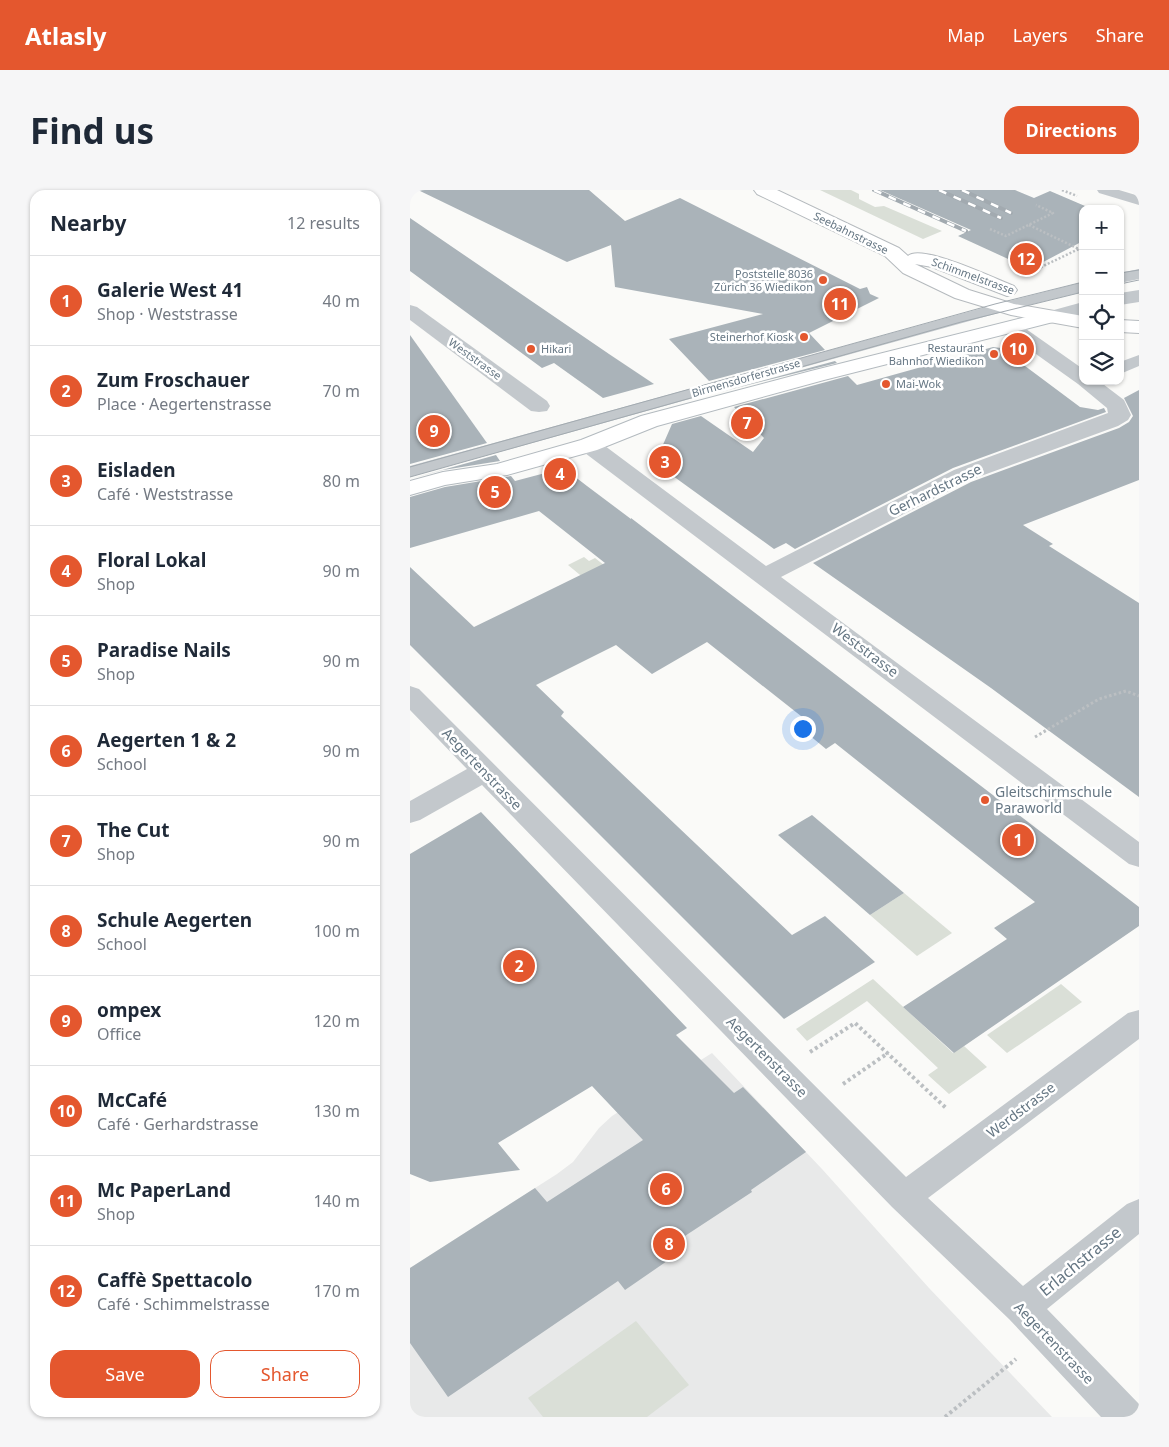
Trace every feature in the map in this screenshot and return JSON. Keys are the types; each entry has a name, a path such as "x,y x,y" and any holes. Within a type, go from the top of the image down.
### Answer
{"main road":[{"name":"Seebahnstrasse","path":"763,190 892,252 910,270 962,294 1003,307 1050,317"},
{"name":"Schimmelstrasse","path":"892,252 937,262 993,285 1038,297 1079,303"},
{"path":"1124,307 1139,309"},
{"path":"1050,317 1079,321"},
{"name":"Birmensdorferstrasse","path":"410,488 443,479 498,470 589,445 649,421 818,375 1050,317"},
{"path":"1124,326 1139,328"}],"street":[{"path":"1124,298 1139,296"},
{"name":"Birmensdorferstrasse","path":"1050,317 1079,309"},
{"name":"Weststrasse","path":"410,311 539,406"},
{"name":"Gerhardstrasse","path":"1012,328 1079,375"},
{"name":"Gerhardstrasse","path":"765,576 962,475 1110,421 1120,415 1116,405 1093,385"},
{"name":"Weststrasse","path":"589,445 1139,857"},
{"name":"Aegertenstrasse","path":"410,695 904,1197 1022,1308 1126,1417"},
{"path":"410,814 484,772"},
{"name":"Werdstrasse","path":"904,1197 1139,1022"},
{"name":"Erlachstrasse","path":"1022,1308 1139,1214"}],"lane":[{"path":"1104,190 1139,201"},
{"path":"1124,277 1139,274"},
{"name":"Birmensdorferstrasse","path":"410,472 1038,297 1079,288"},
{"path":"1124,367 1139,360"}],"path":[{"path":"990,229 1006,236 1053,213 1036,205"},
{"path":"1028,225 1079,249"},
{"path":"1030,272 1079,249"},
{"path":"1030,739 1100,699 1126,691 1139,696"},
{"path":"810,1052 855,1023 946,1108"},
{"path":"843,1084 888,1053"},
{"path":"946,1417 1018,1357"}],"shaded area":[{"path":"820,190 851,190 859,194 859,199 875,207 884,206 942,231 923,239"},
{"path":"584,557 589,561 595,558 629,585 602,593 568,565"},
{"path":"904,893 952,933 917,956 870,915"},
{"path":"873,979 953,1053 964,1046 987,1067 949,1094 928,1075 938,1068 867,1001 807,1041 796,1029"},
{"path":"1061,984 1082,1002 1007,1053 987,1035"},
{"path":"712,1053 822,1169 929,1288 1052,1417 410,1417 410,1268 557,1174 573,1162 599,1128 612,1116"},
{"path":"636,1321 689,1385 647,1417 543,1417 528,1398"}],"building":[{"path":"418,190 589,190 625,221 680,198 860,289 867,287 870,294 879,298 809,333 825,350 709,381 669,339 763,314 615,287 611,245 567,262"},
{"path":"880,190 1015,190 1034,198 1050,191 1083,205 1079,205 1079,243 1030,269 958,236 971,230"},
{"path":"410,218 654,384 603,398 554,363 542,368 410,271"},
{"path":"410,335 487,443 410,464"},
{"path":"993,347 1001,348 1080,407 1098,410 1104,408 1106,412 953,468 795,549 786,543 774,549 655,463 672,424 701,416 753,452 764,438 734,407 848,376 857,385"},
{"path":"835,361 837,363 720,392"},
{"path":"1139,390 1139,480 1023,525 1053,544 1049,546 1139,603 1139,797 991,688 813,563 971,482 1119,428 1129,422 1133,416 1124,398"},
{"path":"496,455 500,461 443,470 410,479"},
{"path":"567,460 574,476 1139,907 1139,926 954,1053 903,1007 1007,939 994,928 1035,902 835,743 826,749 797,725 806,720 707,642 652,674 616,645 536,685 564,712 561,716 792,935 825,916 875,962 784,1019 410,645 410,567 474,627 605,563 539,511 410,548 410,497 445,487 511,476 515,481 549,472"},
{"path":"481,812 687,1028 676,1035 734,1093 743,1087 806,1152 751,1190 752,1192 662,1251 670,1259 625,1290 618,1281 448,1397 410,1343 410,1268 535,1188 547,1202 643,1140 592,1086 498,1143 520,1170 430,1182 410,1174 410,854"},
{"path":"812,815 904,893 870,915 778,835"}],"tram line":[{"path":"1124,272 1139,270"},
{"path":"1124,283 1139,280"},
{"path":"410,467 995,304 1079,283"},
{"path":"410,477 961,322 1079,293"}],"railway":[{"path":"874,190 966,231"},
{"path":"939,190 1001,218"},
{"path":"962,190 1011,213"}],"place":[{"name":"Caffè Spettacolo","path":"1026,259"},
{"name":"Poststelle 8036 Zürich 36 Wiedikon","path":"823,280"},
{"name":"Mc PaperLand","path":"840,304"},
{"name":"Steinerhof Kiosk","path":"804,337"},
{"name":"Hikari","path":"531,349"},
{"name":"McCafé","path":"1018,349"},
{"name":"Restaurant Bahnhof Wiedikon","path":"994,354"},
{"name":"Mai-Wok","path":"886,384"},
{"name":"The Cut","path":"747,423"},
{"name":"ompex","path":"434,431"},
{"name":"Eisladen","path":"665,462"},
{"name":"Floral Lokal","path":"560,474"},
{"name":"Paradise Nails","path":"495,492"},
{"name":"Gleitschirmschule Paraworld","path":"985,800"},
{"name":"Galerie West 41","path":"1018,840"},
{"name":"Zum Froschauer","path":"519,966"},
{"name":"Aegerten 1 & 2","path":"666,1189"},
{"name":"Schule Aegerten","path":"669,1244"}]}
